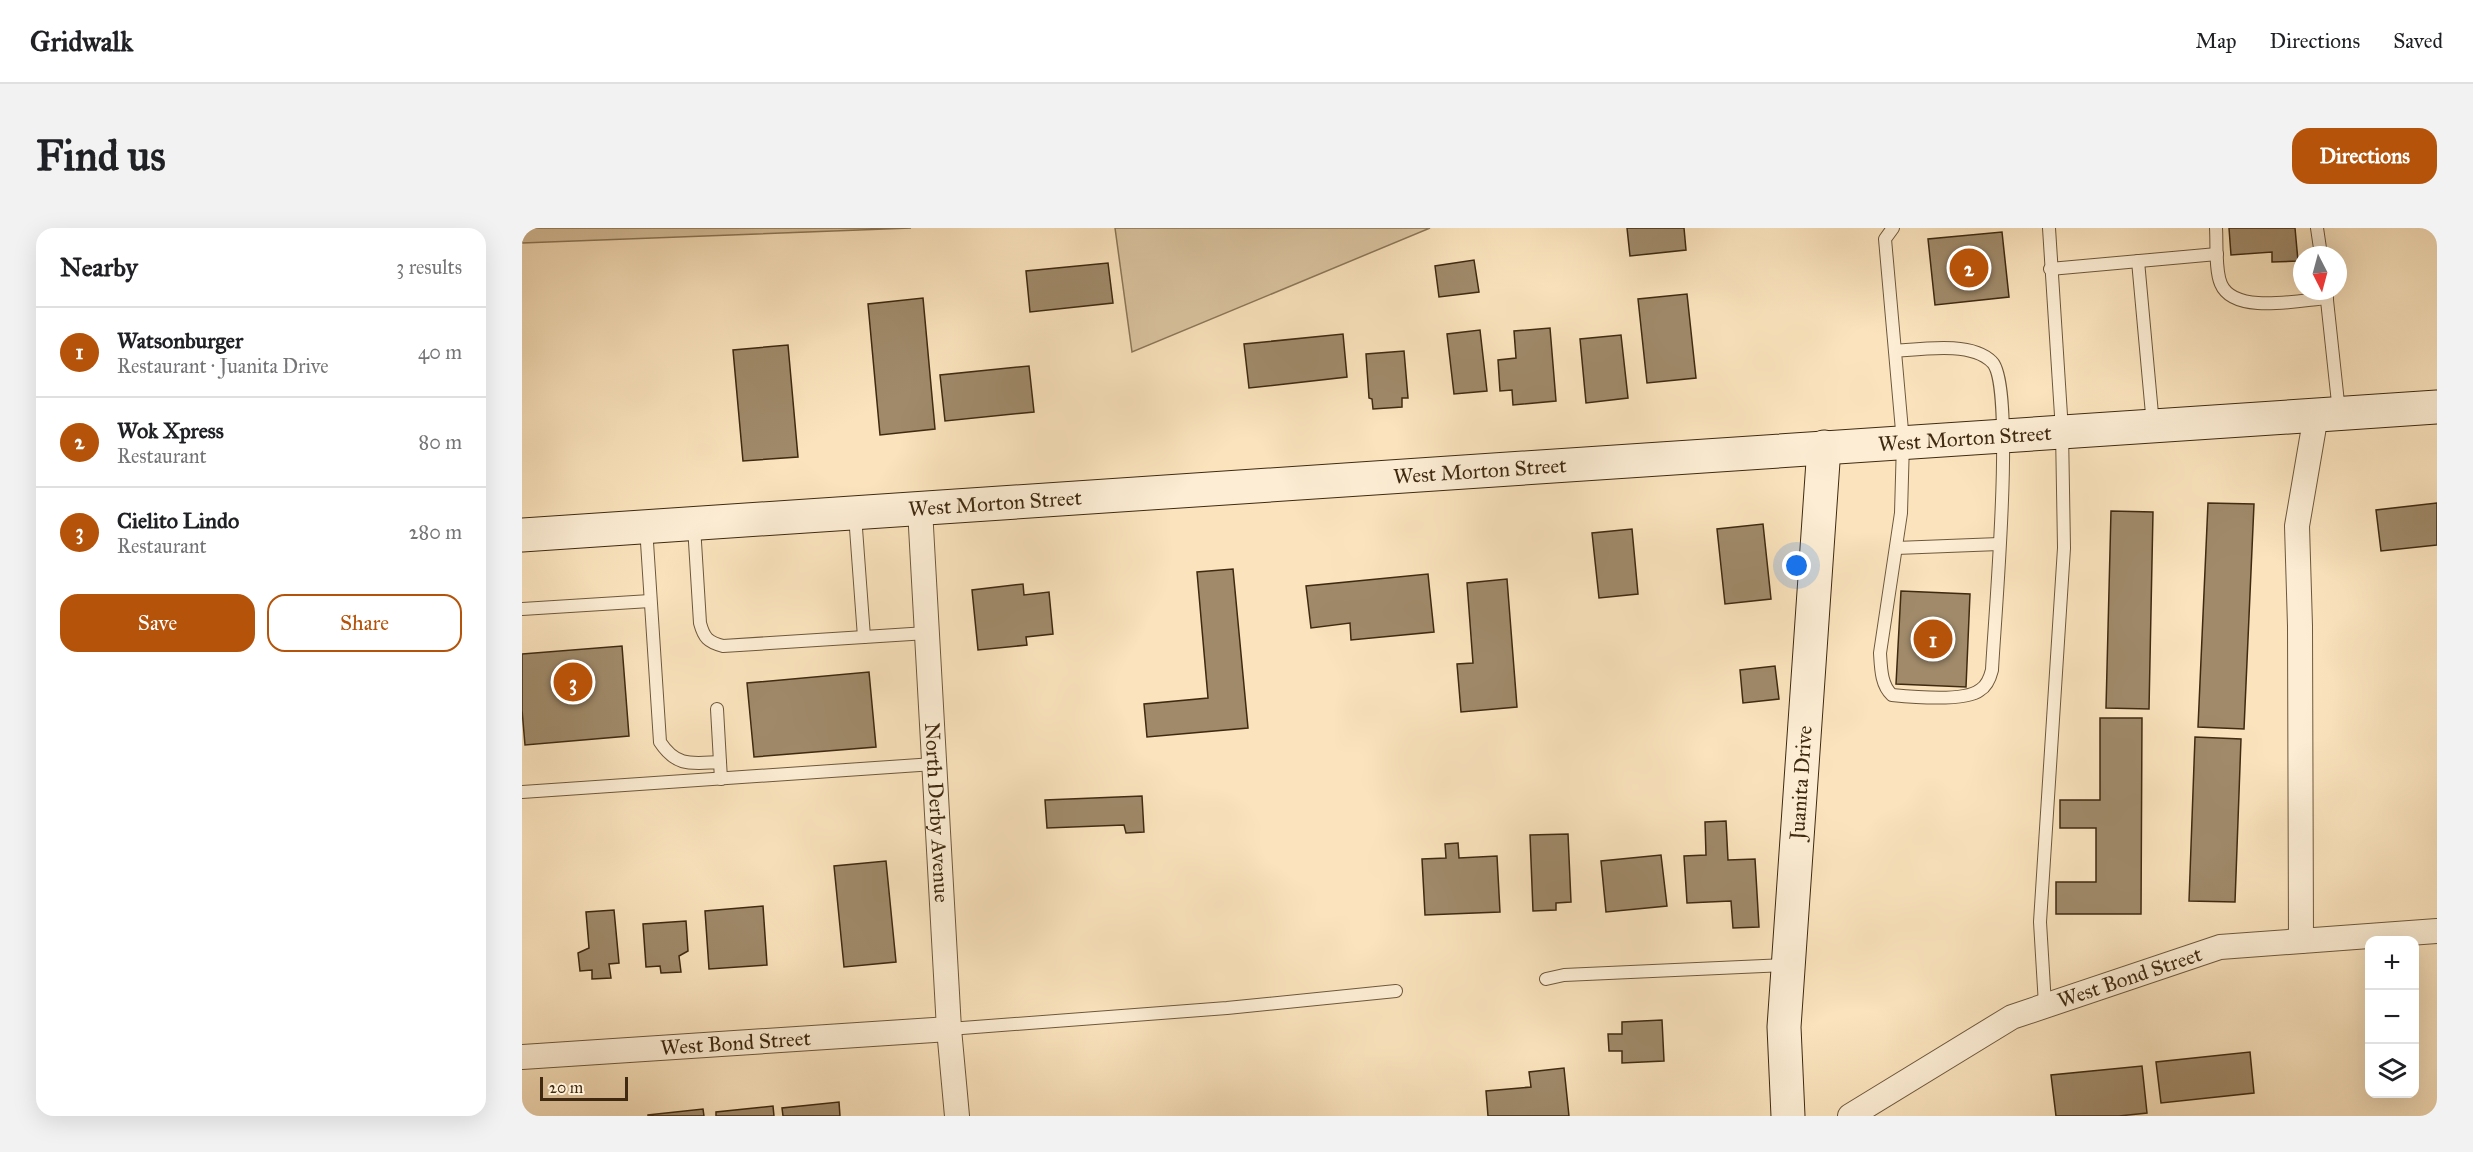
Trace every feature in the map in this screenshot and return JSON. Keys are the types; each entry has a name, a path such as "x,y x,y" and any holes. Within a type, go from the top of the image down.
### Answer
{"main road":[{"name":"West Morton Street","path":"522,535 2437,407"},
{"name":"Juanita Drive","path":"1788,1116 1784,1027 1824,447"}],"street":[{"path":"2301,940 2301,626 2296,526 2327,414"},
{"name":"North Derby Avenue","path":"920,509 949,1029 957,1116"},
{"name":"West Bond Street","path":"1850,1116 2012,1017 2220,947 2437,931"},
{"name":"West Bond Street","path":"522,1057 949,1029"}],"lane":[{"path":"1893,228 1885,239 1903,442 1901,513 1880,653 1886,690 1892,695 1910,697 1969,696 1981,690 1992,670 2005,435 1999,371 1992,361 1970,350 1934,348 1895,351"},
{"path":"2045,1005 2040,922 2064,548 2062,431 2049,228"},
{"path":"2216,228 2221,284 2233,299 2251,304 2293,298"},
{"path":"2317,228 2320,246"},
{"path":"2050,268 2217,254"},
{"path":"2138,261 2153,426"},
{"path":"2326,300 2327,414"},
{"path":"855,513 864,637"},
{"path":"694,523 700,623 703,635 710,643 723,646 927,633"},
{"path":"646,526 660,742 667,753 685,764 720,762"},
{"path":"1896,548 1999,544"},
{"path":"522,609 650,601"},
{"path":"717,709 721,779"},
{"path":"522,792 934,764"},
{"path":"1546,979 1564,975 1789,964"},
{"path":"949,1029 1227,1008 1396,991"}],"shaded area":[{"path":"522,228 911,228 522,243"},
{"path":"1115,228 1430,228 1132,352"}],"building":[{"path":"1627,228 1684,228 1686,250 1630,256"},
{"path":"2229,228 2295,228 2297,246 2293,246 2293,261 2272,262 2272,252 2231,255"},
{"path":"2002,232 2009,297 1935,305 1928,239"},
{"path":"1474,260 1479,292 1439,297 1435,266"},
{"path":"1108,263 1113,303 1030,312 1026,271"},
{"path":"1687,294 1696,378 1647,383 1638,299"},
{"path":"923,298 935,429 880,435 868,304"},
{"path":"1550,328 1556,401 1513,405 1512,390 1500,391 1498,360 1516,358 1514,331"},
{"path":"1480,330 1487,391 1454,394 1447,334"},
{"path":"1343,334 1347,377 1249,388 1244,344"},
{"path":"1621,335 1628,398 1586,403 1580,339"},
{"path":"788,345 798,457 743,461 733,350"},
{"path":"1404,351 1408,398 1402,398 1402,407 1373,409 1372,399 1369,398 1366,354"},
{"path":"1029,366 1034,412 945,421 940,375"},
{"path":"2208,503 2254,504 2244,729 2198,727"},
{"path":"2437,503 2437,545 2381,551 2376,510"},
{"path":"2111,511 2153,512 2149,709 2106,708"},
{"path":"1763,524 1771,599 1725,604 1717,529"},
{"path":"1632,529 1638,594 1599,598 1592,533"},
{"path":"1233,569 1248,728 1147,737 1144,704 1208,698 1197,572"},
{"path":"1428,574 1434,632 1351,640 1350,623 1311,628 1306,586"},
{"path":"1507,579 1517,707 1461,712 1457,664 1473,663 1467,583"},
{"path":"1023,584 1024,595 1049,592 1053,634 1026,637 1027,645 978,650 972,590"},
{"path":"1901,591 1970,594 1966,687 1896,684"},
{"path":"622,646 629,736 525,745 522,710 522,654"},
{"path":"1775,666 1779,699 1743,703 1740,670"},
{"path":"869,672 876,747 754,757 747,683"},
{"path":"2100,718 2142,718 2141,914 2056,914 2056,882 2096,882 2096,828 2060,828 2060,800 2100,800"},
{"path":"2195,737 2241,739 2235,902 2189,901"},
{"path":"1142,796 1144,832 1126,833 1124,825 1047,828 1045,800"},
{"path":"1726,821 1728,860 1755,859 1759,927 1733,928 1731,901 1687,903 1684,856 1706,855 1705,822"},
{"path":"1568,834 1571,902 1556,903 1556,910 1533,911 1530,835"},
{"path":"1458,843 1459,858 1497,856 1500,912 1425,915 1422,859 1446,858 1445,844"},
{"path":"1661,855 1667,906 1606,912 1601,861"},
{"path":"886,861 896,962 844,967 834,866"},
{"path":"763,906 767,965 709,969 705,911"},
{"path":"614,910 619,963 609,964 611,978 592,979 592,970 580,971 578,953 589,948 586,912"},
{"path":"686,921 688,951 679,956 681,972 661,973 660,966 646,967 643,924"},
{"path":"1662,1020 1664,1061 1622,1063 1622,1051 1609,1051 1608,1034 1622,1034 1622,1022"},
{"path":"2250,1052 2254,1093 2161,1103 2156,1062"},
{"path":"2142,1066 2147,1113 2119,1116 2056,1116 2051,1075"},
{"path":"1564,1068 1569,1116 1488,1116 1486,1091 1531,1087 1529,1072"},
{"path":"839,1102 840,1116 783,1116 782,1108"},
{"path":"773,1106 774,1116 716,1116 716,1112"},
{"path":"703,1109 704,1116 648,1116 648,1115"}],"place":[{"name":"Wok Xpress","path":"1969,268"},
{"name":"Watsonburger","path":"1933,639"},
{"name":"Cielito Lindo","path":"573,682"}]}
